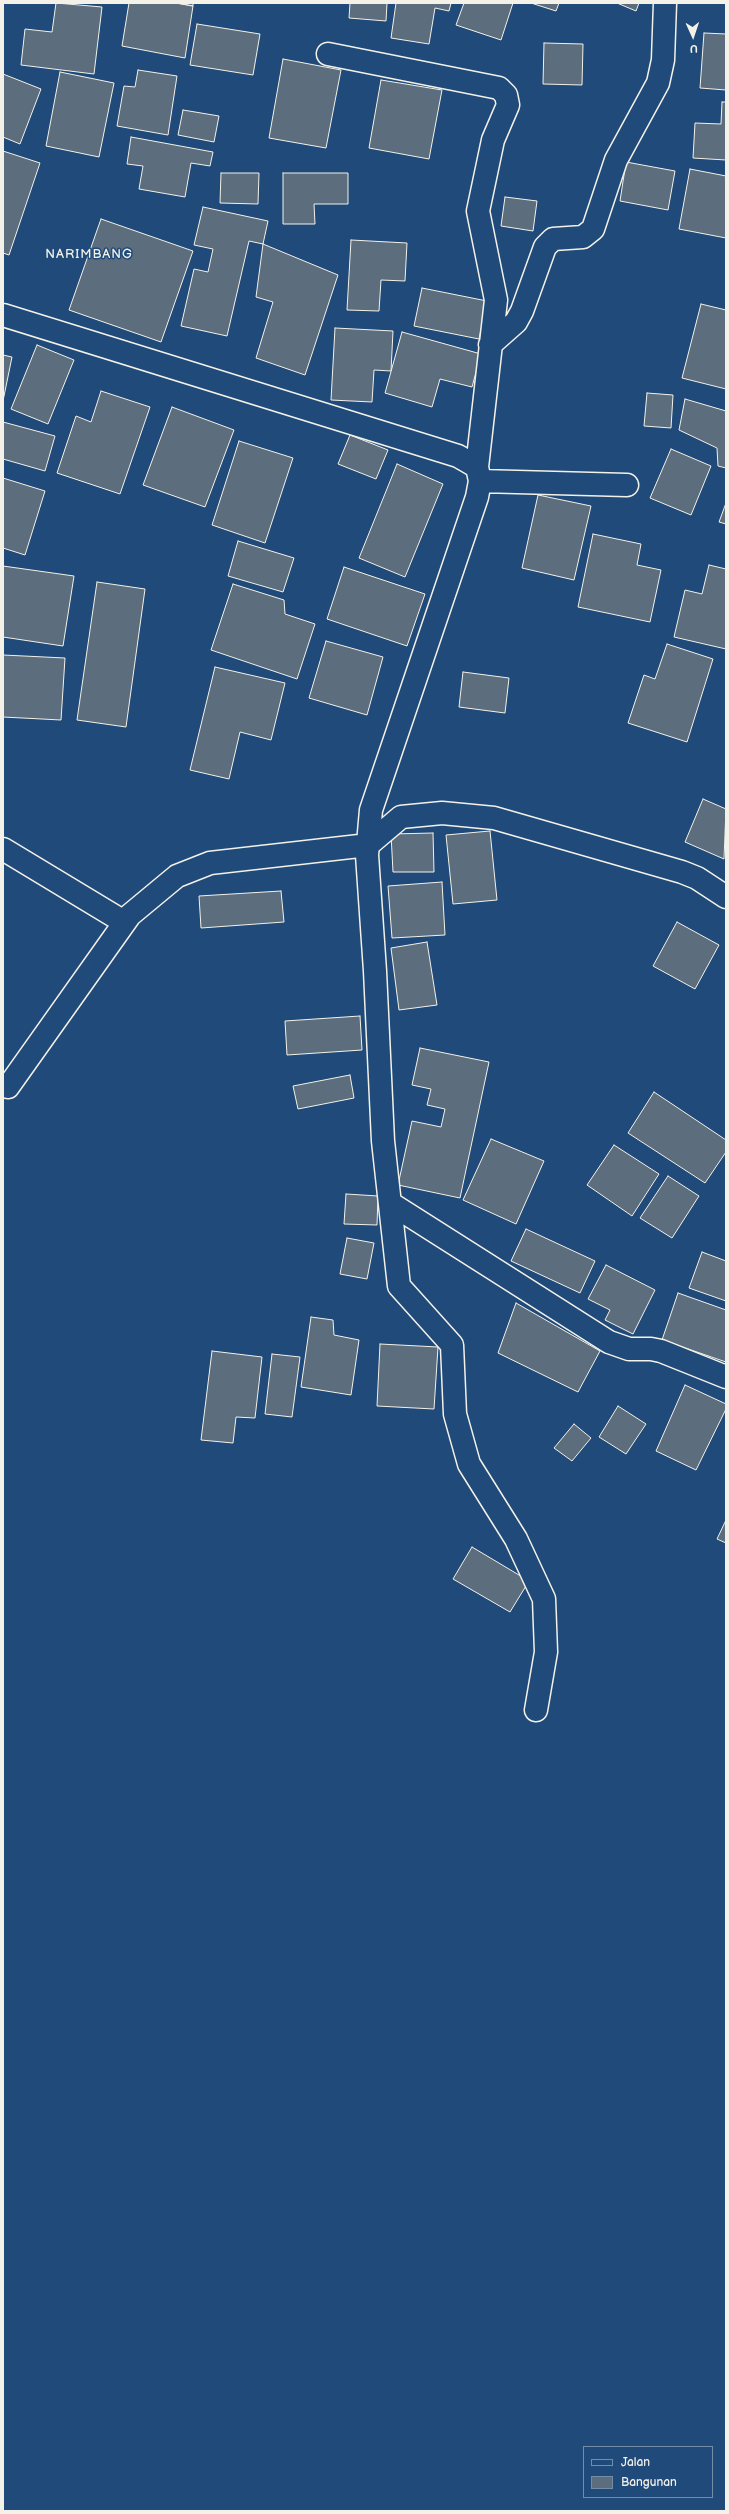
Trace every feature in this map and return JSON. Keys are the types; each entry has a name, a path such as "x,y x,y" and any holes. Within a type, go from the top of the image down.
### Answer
{"street":[{"path":"490,345 516,322 522,311 545,247 553,239 583,237 593,229 616,160 658,83 663,60 665,3"},
{"path":"328,54 499,88 506,95 508,105 493,140 478,211 496,300 490,345 477,497 371,810 368,845 383,1141 399,1286 452,1344 455,1414 469,1464 516,1539 544,1599 546,1652 536,1710"},
{"path":"3,315 458,456 479,474 627,485"},
{"path":"8,1087 124,922 177,876 210,862 368,845 401,817 442,813 494,818 682,872 697,878 726,897"},
{"path":"3,849 124,922"},
{"path":"390,1203 609,1342 629,1349 651,1349 726,1377"}],"building":[{"path":"56,3 102,7 94,74 21,65 25,29 52,32"},
{"path":"129,3 176,3 193,6 185,58 122,46"},
{"path":"176,3 193,3 193,6"},
{"path":"350,3 387,3 386,21 349,18"},
{"path":"396,3 451,3 449,11 435,8 429,44 391,38"},
{"path":"464,3 513,3 501,40 456,25"},
{"path":"531,3 559,3 556,11"},
{"path":"617,3 639,3 636,11"},
{"path":"197,24 260,34 253,75 190,65"},
{"path":"704,33 726,34 726,90 700,88"},
{"path":"544,43 583,44 582,85 543,84"},
{"path":"283,59 341,70 326,148 269,138"},
{"path":"138,70 177,76 168,135 117,126 124,86 135,87"},
{"path":"60,72 114,83 99,157 46,146"},
{"path":"3,74 41,89 20,144 3,137"},
{"path":"381,80 442,90 429,159 369,148"},
{"path":"722,102 726,102 726,160 693,158 695,123 721,124"},
{"path":"183,110 219,116 214,142 178,135"},
{"path":"131,137 213,152 210,166 191,163 185,197 139,189 143,166 127,164"},
{"path":"3,151 40,163 9,255 3,253"},
{"path":"626,162 675,171 668,210 620,201"},
{"path":"690,169 726,176 726,238 679,229"},
{"path":"221,173 259,173 258,204 220,203"},
{"path":"283,173 348,173 348,204 314,204 315,224 283,224"},
{"path":"505,197 537,201 533,231 501,226"},
{"path":"203,207 268,221 263,244 249,241 227,336 181,326 194,269 208,272 213,249 194,245"},
{"path":"101,219 193,251 161,342 69,310"},
{"path":"351,240 407,243 405,281 381,280 379,311 347,310"},
{"path":"263,244 338,275 305,375 256,358 273,302 256,297"},
{"path":"422,288 487,301 479,339 414,326"},
{"path":"701,304 726,310 726,389 682,378"},
{"path":"335,328 393,331 391,371 374,370 372,402 331,400"},
{"path":"402,332 481,354 472,387 440,379 432,407 385,393"},
{"path":"37,345 74,360 48,424 11,409"},
{"path":"3,355 12,357 3,401"},
{"path":"101,391 150,407 120,494 57,473 76,416 91,422"},
{"path":"647,393 673,395 671,428 644,426"},
{"path":"685,399 726,411 726,468 718,466 717,448 679,430"},
{"path":"172,407 234,430 205,507 143,485"},
{"path":"3,422 55,436 45,471 3,459"},
{"path":"350,435 388,450 376,479 338,464"},
{"path":"239,441 293,458 265,543 212,525"},
{"path":"671,449 711,466 691,515 650,498"},
{"path":"397,464 443,484 405,577 359,558"},
{"path":"3,478 45,491 25,555 3,548"},
{"path":"538,495 591,506 574,580 522,568"},
{"path":"726,503 726,524 719,522"},
{"path":"593,534 641,544 637,565 661,570 650,622 578,607"},
{"path":"238,541 294,558 283,592 228,576"},
{"path":"709,565 726,569 726,649 674,637 685,590 702,594"},
{"path":"3,566 74,576 63,646 3,637"},
{"path":"344,567 425,594 407,646 327,619"},
{"path":"97,582 145,589 126,727 77,720"},
{"path":"233,584 284,600 285,614 315,624 297,679 211,650"},
{"path":"326,641 383,657 367,715 309,698"},
{"path":"667,644 713,659 687,742 628,723 644,675 655,679"},
{"path":"3,655 65,658 61,720 3,717"},
{"path":"215,667 285,683 271,740 240,732 229,779 190,770"},
{"path":"463,672 509,678 505,713 459,707"},
{"path":"703,799 726,809 724,859 685,842"},
{"path":"490,831 497,900 453,904 446,835"},
{"path":"433,833 434,872 393,872 391,834"},
{"path":"442,882 445,935 392,938 388,886"},
{"path":"281,891 284,922 201,928 199,896"},
{"path":"677,922 719,945 695,989 653,966"},
{"path":"427,942 437,1005 399,1010 391,948"},
{"path":"360,1016 362,1050 287,1055 285,1021"},
{"path":"420,1048 489,1062 460,1198 398,1185 412,1121 441,1127 445,1109 427,1105 431,1089 412,1085"},
{"path":"350,1075 354,1098 298,1109 293,1086"},
{"path":"654,1092 726,1140 726,1152 705,1183 628,1133"},
{"path":"491,1139 544,1161 516,1224 463,1200"},
{"path":"614,1145 659,1174 632,1216 587,1185"},
{"path":"668,1176 699,1196 672,1238 640,1218"},
{"path":"346,1194 378,1196 377,1225 344,1224"},
{"path":"526,1229 595,1261 580,1293 511,1261"},
{"path":"347,1238 374,1243 367,1279 340,1274"},
{"path":"702,1252 726,1261 726,1301 689,1288"},
{"path":"606,1265 655,1290 633,1334 605,1320 610,1310 588,1299"},
{"path":"678,1293 726,1310 726,1362 662,1340"},
{"path":"516,1303 600,1351 578,1392 498,1353"},
{"path":"311,1317 333,1320 334,1335 359,1340 351,1395 301,1387"},
{"path":"380,1344 438,1347 434,1409 377,1406"},
{"path":"212,1351 262,1357 255,1418 236,1417 233,1443 201,1440"},
{"path":"272,1354 300,1357 292,1417 265,1414"},
{"path":"685,1385 726,1404 726,1409 696,1470 656,1451"},
{"path":"618,1406 646,1424 626,1454 599,1437"},
{"path":"574,1424 591,1438 572,1461 554,1448"},
{"path":"726,1520 726,1543 717,1539"},
{"path":"472,1547 529,1581 510,1612 453,1579"}],"district":[{"name":"NARIMBANG","path":"89,255"}]}
